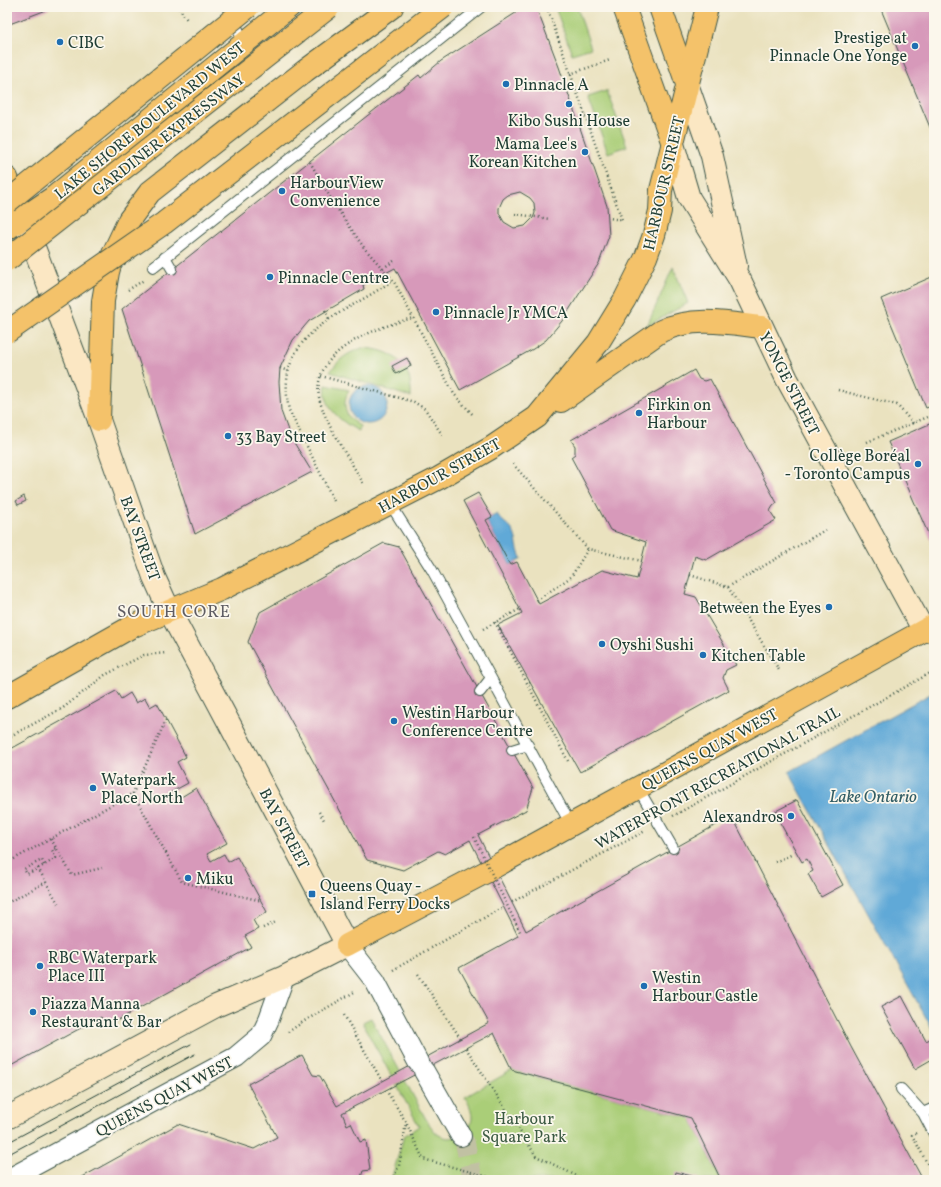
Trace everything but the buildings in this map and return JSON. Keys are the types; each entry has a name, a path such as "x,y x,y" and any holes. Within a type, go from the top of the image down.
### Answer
{"main road":[{"path":"7,202 248,7"},
{"name":"LAKE SHORE BOULEVARD WEST","path":"15,224 54,197 289,7"},
{"name":"GARDINER EXPRESSWAY","path":"7,260 328,7"},
{"path":"99,420 103,301 113,254 129,220 150,192 305,71 392,7"},
{"path":"7,332 164,223 443,7"},
{"name":"YONGE STREET","path":"624,7 672,144 689,198 740,280 761,327 819,438 929,628"},
{"name":"YONGE STREET","path":"660,7 712,156 740,280"},
{"path":"687,84 707,7"},
{"name":"HARBOUR STREET","path":"7,697 131,627 222,588 389,502 439,478 475,458 536,417 598,342 632,285 646,257 660,212 661,190 687,84"},
{"name":"BAY STREET","path":"7,178 15,224 99,420 154,577 169,610 347,944"},
{"path":"536,417 661,331 672,326 704,322 761,327"},
{"name":"QUEENS QUAY WEST","path":"7,1118 216,1006 284,977 490,870 929,628"}],"street":[{"path":"347,944 374,981 461,1136"},
{"name":"QUEENS QUAY WEST","path":"7,1180 236,1057 260,1036 269,1019 284,977"}],"lane":[{"path":"228,7 244,43"},
{"path":"153,267 481,7"},
{"path":"165,257 172,269"},
{"path":"389,502 432,570 571,825"},
{"path":"480,692 491,678"},
{"path":"512,750 528,745"},
{"path":"638,788 673,848"},
{"path":"901,1089 923,1113 934,1134"},
{"path":"923,1113 934,1108"}],"path":[{"path":"547,7 622,220 609,218"},
{"path":"179,8 188,21"},
{"path":"570,74 610,60"},
{"path":"308,159 334,204 365,249 393,280 454,394 474,416"},
{"path":"514,214 550,219"},
{"path":"383,268 394,261"},
{"path":"334,500 289,410 287,398 288,371 295,353 302,343 321,324 393,280"},
{"path":"325,310 329,319"},
{"path":"363,483 324,413 319,388 321,376 325,364 335,353 366,335 413,318"},
{"path":"280,368 288,371"},
{"path":"321,376 414,402 425,409 443,436"},
{"path":"838,390 897,405 914,423"},
{"path":"867,442 933,415 934,417"},
{"path":"512,464 588,549 642,561"},
{"path":"728,586 826,530"},
{"path":"537,600 570,577 588,549"},
{"path":"690,575 728,586 779,670"},
{"path":"468,636 520,609"},
{"path":"495,622 568,761"},
{"path":"7,738 63,708 105,675 144,655 192,651"},
{"name":"WATERFRONT RECREATIONAL TRAIL","path":"512,902 659,824 934,671"},
{"path":"7,863 133,793 166,720"},
{"path":"133,793 182,882 262,902"},
{"path":"320,812 324,820"},
{"path":"474,837 522,934"},
{"path":"51,839 72,875 102,868"},
{"path":"44,865 42,860 24,869 27,874 44,865 56,858 52,850 56,848"},
{"path":"775,862 792,854"},
{"path":"38,868 59,905"},
{"path":"7,903 46,882"},
{"path":"374,981 503,907"},
{"path":"263,928 276,922"},
{"path":"418,974 461,1039"},
{"path":"344,1015 382,1081"},
{"path":"466,1048 536,1156 585,1180"},
{"path":"386,1090 406,1122 423,1159 489,1177 492,1180"},
{"path":"392,1180 399,1166 406,1122"}],"green space":[{"path":"555,7 577,7 591,48 572,54"},
{"path":"607,91 627,146 608,153 588,97"},
{"path":"673,267 688,303 647,326"},
{"path":"362,348 383,351 399,360 405,367 409,376 411,397 330,372 344,357"},
{"path":"326,385 349,390 345,401 346,411 351,419 360,426 359,431 346,424 330,407 327,400"},
{"name":"Harbour Square Park","path":"371,1018 427,1121 439,1135 450,1138 465,1132 471,1123 472,1118 470,1107 465,1097 512,1070 691,1118 721,1180 391,1180 404,1136 419,1126 365,1028 363,1022"}],"water":[{"path":"364,386 372,386 382,391 386,398 386,412 382,419 372,424 364,424 354,419 352,416 349,409 349,401 354,391 357,389"},
{"path":"497,514 500,519 513,531 522,559 510,565 486,520"},
{"name":"Lake Ontario","path":"934,692 934,1032 789,772"}],"tunnel":[{"path":"461,1136 465,1143 473,1180"}],"tram line":[{"path":"7,1143 191,1044"},
{"path":"7,1155 195,1054"}],"place":[{"name":"CIBC","path":"60,42"},
{"name":"Prestige at Pinnacle One Yonge","path":"915,46"},
{"name":"Pinnacle A","path":"506,84"},
{"name":"Kibo Sushi House","path":"569,104"},
{"name":"Mama Lee's Korean Kitchen","path":"585,152"},
{"name":"HarbourView Convenience","path":"282,191"},
{"name":"Pinnacle Centre","path":"270,277"},
{"name":"Pinnacle Jr YMCA","path":"436,312"},
{"name":"Firkin on Harbour","path":"639,413"},
{"name":"33 Bay Street","path":"228,436"},
{"name":"Collège Boréal - Toronto Campus","path":"918,464"},
{"name":"Between the Eyes","path":"829,607"},
{"name":"Oyshi Sushi","path":"602,644"},
{"name":"Kitchen Table","path":"703,655"},
{"name":"Westin Harbour Conference Centre","path":"394,721"},
{"name":"Waterpark Place North","path":"93,788"},
{"name":"Alexandros","path":"791,816"},
{"name":"Miku","path":"188,878"},
{"name":"Queens Quay - Island Ferry Docks","path":"312,894"},
{"name":"RBC Waterpark Place III","path":"40,966"},
{"name":"Westin Harbour Castle","path":"644,986"},
{"name":"Piazza Manna Restaurant & Bar","path":"33,1012"}],"district":[{"name":"SOUTH CORE","path":"174,611"}]}
